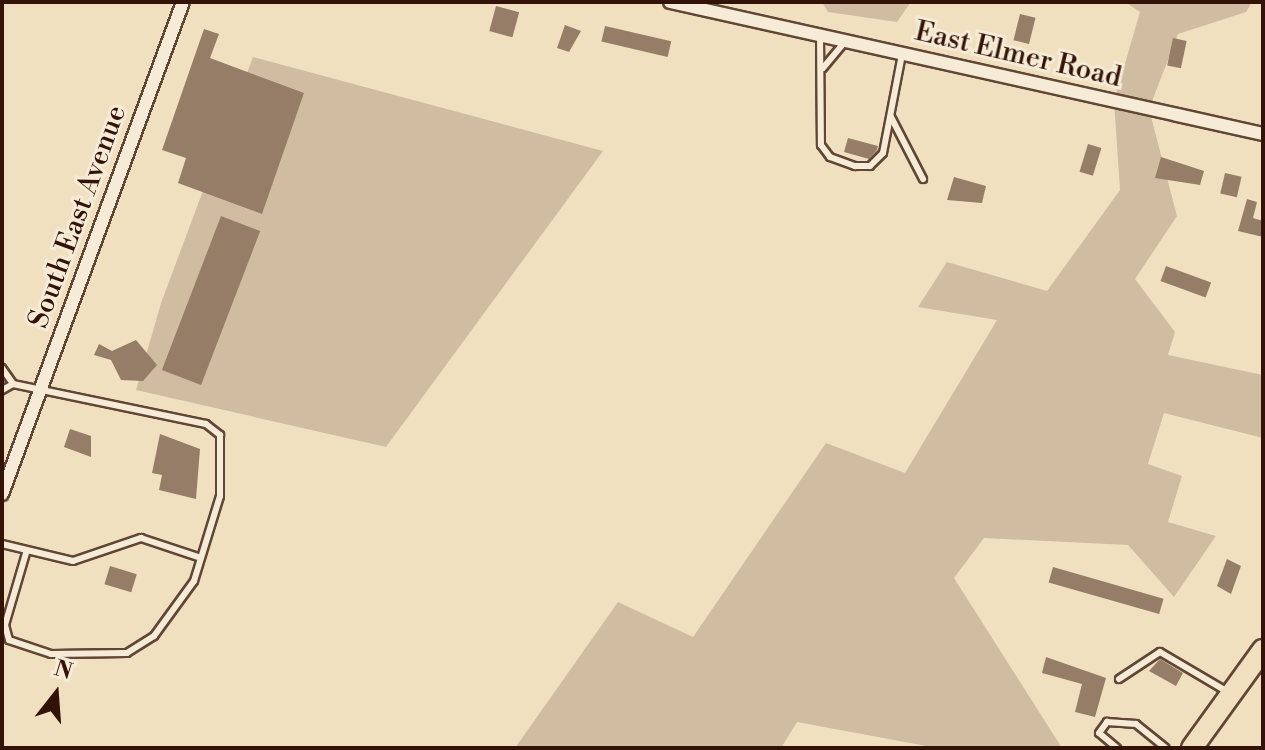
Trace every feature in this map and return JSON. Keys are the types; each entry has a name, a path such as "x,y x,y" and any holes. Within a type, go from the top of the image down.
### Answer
{"main road":[{"path":"1192,748 1263,650"}],"street":[{"name":"South East Avenue","path":"2,494 183,2"},
{"name":"East Elmer Road","path":"670,2 1263,134"}],"lane":[{"path":"820,36 823,68 820,133 830,157 855,166 878,162 902,54"},
{"path":"823,68 846,41"},
{"path":"890,113 923,179"},
{"path":"2,368 13,384 38,393 206,424 220,435 220,496 194,581 154,636 127,653 93,656 25,650 9,640 5,625 26,553"},
{"path":"2,390 13,384"},
{"path":"2,544 26,553 73,561 141,538 201,558"},
{"path":"1119,679 1160,652 1232,693"},
{"path":"1117,748 1099,733 1107,722 1136,724 1166,748"}],"shaded area":[{"path":"822,2 911,2 897,22 828,12"},
{"path":"1125,2 1252,2 1246,12 1178,34 1149,109 1177,216 1135,279 1175,332 1168,355 1263,375 1263,438 1164,413 1148,464 1182,476 1168,522 1216,536 1174,597 1128,545 984,538 954,578 1062,748 937,748 797,722 781,748 515,748 618,602 693,637 826,443 905,473 997,320 918,307 947,262 1047,291 1120,190 1114,101 1140,12"},
{"path":"253,57 603,151 386,447 136,390 161,303"}],"building":[{"path":"496,6 519,12 512,37 489,31"},
{"path":"1020,14 1036,18 1029,44 1013,40"},
{"path":"565,25 581,31 569,52 557,48"},
{"path":"605,26 671,41 668,57 601,42"},
{"path":"204,29 219,34 210,58 304,93 262,214 178,183 186,158 162,150"},
{"path":"1173,38 1187,41 1181,68 1167,65"},
{"path":"848,138 878,146 877,150 869,159 844,152"},
{"path":"1088,144 1101,148 1093,176 1080,172"},
{"path":"1161,157 1204,171 1200,185 1155,178"},
{"path":"1225,173 1242,177 1237,197 1220,193"},
{"path":"954,177 986,186 982,203 947,200"},
{"path":"1247,199 1257,202 1253,218 1263,221 1263,237 1238,231"},
{"path":"221,216 260,231 201,385 162,370"},
{"path":"1166,266 1211,282 1206,297 1161,281"},
{"path":"136,340 157,365 143,381 121,380 111,360 94,355 99,344 112,351"},
{"path":"70,429 91,436 91,457 64,447"},
{"path":"160,434 200,449 196,499 159,490 162,475 152,473"},
{"path":"1227,559 1241,566 1231,594 1217,586"},
{"path":"110,566 137,574 131,592 104,584"},
{"path":"1053,567 1164,599 1159,614 1049,582"},
{"path":"1046,657 1106,678 1095,717 1075,712 1082,684 1042,673"},
{"path":"1160,659 1183,673 1176,686 1149,671"}]}
